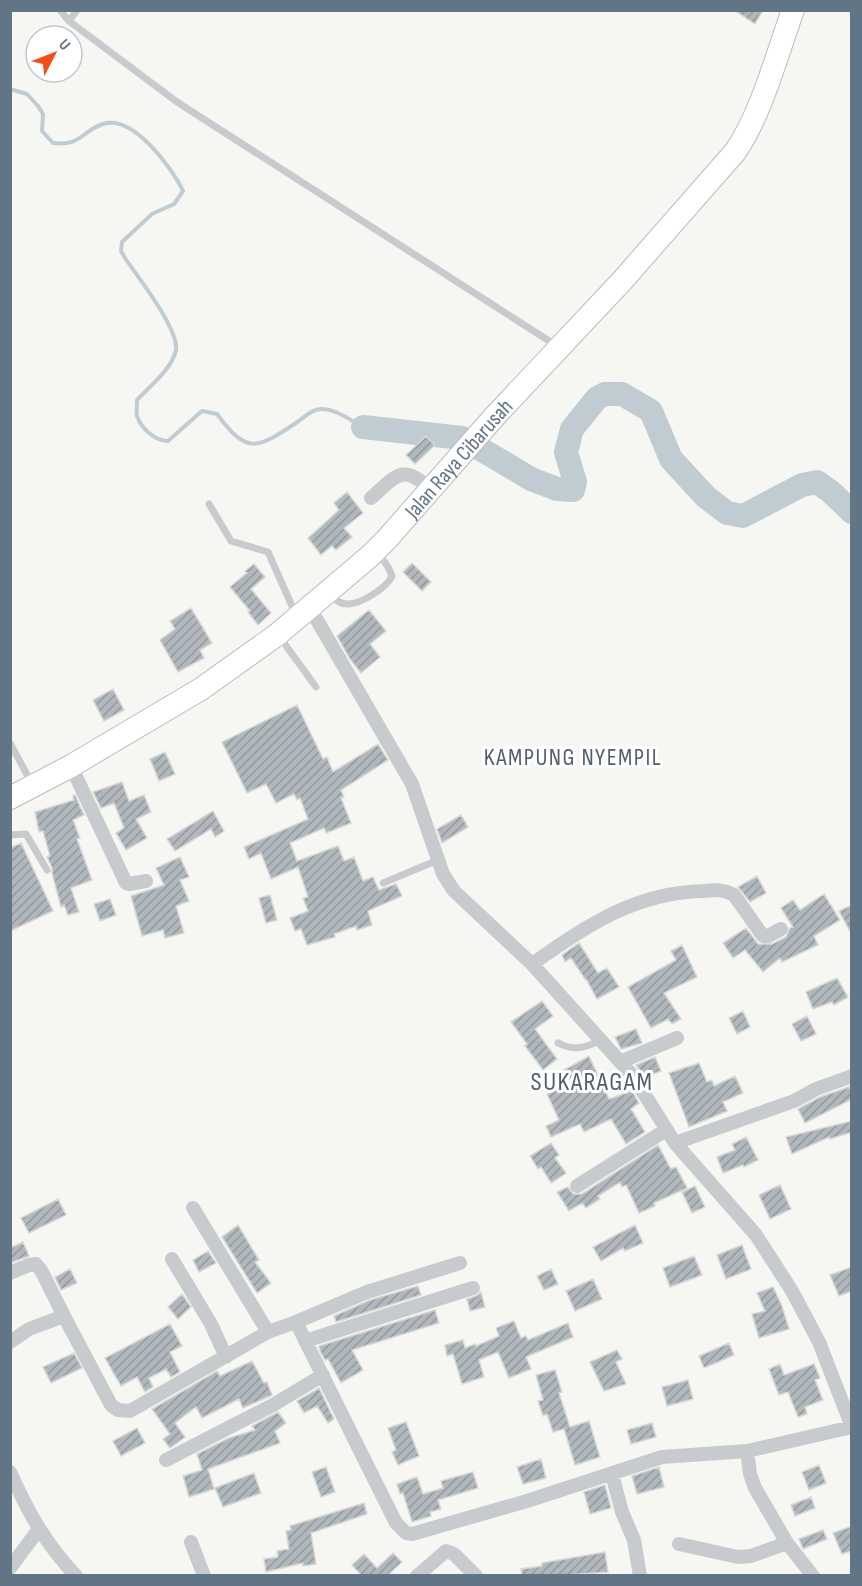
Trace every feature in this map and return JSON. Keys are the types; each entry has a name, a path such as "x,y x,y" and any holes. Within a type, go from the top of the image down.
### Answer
{"main road":[{"name":"Jalan Raya Cibarusah","path":"10,798 71,766 201,689 278,634 376,550 728,161 744,140 756,115 792,10"}],"street":[{"path":"371,498 402,474 414,475 431,490"},
{"path":"297,1322 396,1523 406,1533 412,1534 451,1524 662,1457 747,1451 852,1427 819,1342 792,1290 756,1235 675,1143 640,1086 601,1040 532,964 454,891 443,874 412,784 303,613"},
{"path":"71,766 126,883 146,881"},
{"path":"532,964 585,928 634,903 691,891 728,891 734,895 763,936 768,936 781,929"},
{"path":"620,1062 676,1038"},
{"path":"675,1143 794,1101 816,1089 852,1076"},
{"path":"577,1186 666,1130"},
{"path":"193,1208 268,1332"},
{"path":"172,1259 197,1299 226,1357"},
{"path":"10,1273 36,1264 111,1405 118,1410 130,1411 268,1332 367,1292 460,1263"},
{"path":"305,1341 473,1288"},
{"path":"10,1342 29,1329 64,1316"},
{"path":"166,1460 273,1405 323,1375"},
{"path":"747,1451 750,1474 755,1488 788,1543 813,1575"},
{"path":"10,1472 39,1529 61,1560 76,1575"},
{"path":"612,1474 622,1512 634,1540 639,1575"},
{"path":"10,1568 39,1529"},
{"path":"191,1542 204,1575"},
{"path":"679,1544 738,1557 751,1556 788,1543"},
{"path":"417,1575 446,1551 454,1554 476,1575"}],"lane":[{"path":"60,10 69,21 177,102 560,349"},
{"path":"69,21 78,10"},
{"path":"209,504 231,541 268,552 303,613"},
{"path":"328,593 339,603 348,605 376,592 389,582 392,576 376,550"},
{"path":"278,634 316,687"},
{"path":"10,743 33,786"},
{"path":"10,835 26,834 47,870"},
{"path":"383,883 438,860"},
{"path":"558,1043 567,1048 578,1048 591,1046 601,1040"}],"building":[{"path":"734,10 763,10 755,24"},
{"path":"426,436 435,445 415,464 406,455"},
{"path":"347,492 363,513 344,528 352,537 336,550 332,546 321,555 308,538 339,510 334,503"},
{"path":"412,563 431,582 422,591 403,572"},
{"path":"254,564 265,577 251,589 271,613 258,625 248,612 250,611 230,587"},
{"path":"191,608 212,643 200,650 204,658 178,672 160,640 175,629 170,621"},
{"path":"369,610 386,631 370,644 380,657 361,673 337,636"},
{"path":"113,689 124,710 104,721 93,700"},
{"path":"297,705 323,759 327,757 333,772 378,744 388,760 341,790 344,797 341,798 351,823 326,833 324,828 290,843 297,861 338,846 344,861 354,857 363,881 373,877 379,890 396,884 402,896 368,911 372,925 357,930 356,926 334,934 335,937 307,945 301,929 295,931 290,918 308,911 303,898 308,897 298,867 271,879 261,853 249,859 244,847 308,819 300,798 297,800 294,794 276,803 266,784 247,793 222,742"},
{"path":"165,752 175,774 159,781 150,759"},
{"path":"122,782 129,801 144,795 151,812 136,819 147,838 126,850 116,833 124,828 114,803 101,808 93,792"},
{"path":"75,795 84,815 73,820 80,838 77,839 92,880 71,888 79,912 68,915 64,905 61,907 52,868 47,857 50,856 43,831 39,832 35,812 74,800"},
{"path":"213,811 224,831 215,837 211,829 175,851 167,839"},
{"path":"461,815 468,827 442,843 437,829"},
{"path":"21,843 53,911 10,931 10,848"},
{"path":"180,857 189,877 180,880 189,901 176,906 184,933 165,938 163,930 142,936 131,896 164,885 156,868"},
{"path":"757,876 766,893 750,902 738,887"},
{"path":"824,894 840,920 814,936 818,945 782,962 780,958 763,972 745,950 733,958 723,943 746,928 758,944 772,944 786,937 790,928 793,927 781,908 793,900 800,910"},
{"path":"270,895 277,920 266,923 259,898"},
{"path":"110,899 116,915 100,921 94,904"},
{"path":"852,905 852,935 839,911"},
{"path":"579,943 598,973 607,968 619,987 597,999 571,958 565,962 562,955"},
{"path":"682,945 697,977 664,993 681,1019 672,1024 668,1019 651,1028 628,987 676,960 671,951"},
{"path":"837,978 848,997 834,1005 832,1002 813,1009 806,992"},
{"path":"542,1001 553,1016 535,1029 557,1059 543,1070 511,1022"},
{"path":"743,1011 750,1027 737,1034 729,1018"},
{"path":"807,1016 816,1034 801,1041 792,1024"},
{"path":"636,1029 642,1043 621,1049 615,1037"},
{"path":"589,1056 609,1099 632,1091 639,1103 631,1109 645,1132 626,1144 611,1119 584,1132 580,1124 551,1137 546,1126 559,1120 547,1094 572,1082 564,1070"},
{"path":"655,1057 661,1071 645,1077 636,1065"},
{"path":"699,1063 707,1082 712,1080 714,1086 735,1076 743,1093 723,1102 727,1111 689,1127 669,1073"},
{"path":"849,1087 852,1099 805,1123 798,1109 820,1097"},
{"path":"852,1121 852,1132 830,1139 829,1137 792,1154 786,1137"},
{"path":"746,1137 758,1160 723,1173 717,1157 735,1150 732,1144"},
{"path":"551,1143 559,1155 555,1158 566,1173 551,1183 541,1167 538,1169 530,1156"},
{"path":"658,1145 671,1169 676,1167 687,1188 654,1203 655,1206 639,1213 626,1185 622,1187 620,1182 598,1196 600,1199 586,1208 582,1203 569,1211 557,1192 568,1187 573,1194 582,1194"},
{"path":"780,1185 791,1209 770,1219 759,1195"},
{"path":"695,1186 705,1207 692,1213 682,1192"},
{"path":"58,1199 66,1215 29,1233 21,1218"},
{"path":"238,1225 259,1260 255,1262 271,1283 257,1293 222,1237"},
{"path":"635,1225 643,1243 625,1251 623,1248 601,1261 593,1247"},
{"path":"23,1242 29,1256 10,1263 10,1248"},
{"path":"742,1245 751,1269 726,1279 717,1255"},
{"path":"208,1251 216,1263 199,1272 193,1260"},
{"path":"694,1256 702,1275 670,1287 663,1268"},
{"path":"852,1267 852,1291 839,1296 830,1275"},
{"path":"70,1269 77,1283 61,1290 55,1277"},
{"path":"551,1269 558,1284 544,1290 537,1276"},
{"path":"593,1279 602,1299 575,1311 566,1291"},
{"path":"418,1286 421,1295 336,1322 334,1316 370,1300"},
{"path":"773,1287 789,1329 759,1338 752,1314 765,1311 757,1293"},
{"path":"481,1292 485,1307 470,1311 467,1299"},
{"path":"182,1294 191,1307 178,1319 168,1307"},
{"path":"435,1310 439,1323 352,1350 363,1370 341,1383 328,1359 325,1360 320,1351 319,1346"},
{"path":"514,1321 521,1338 526,1336 528,1340 568,1323 573,1337 526,1357 531,1369 509,1378 498,1352 479,1360 484,1377 462,1384 453,1354 447,1356 445,1345 463,1340 465,1348 475,1344 476,1346 499,1336 496,1328"},
{"path":"170,1324 182,1346 170,1352 180,1372 171,1377 166,1369 149,1378 153,1387 145,1392 137,1377 121,1386 105,1358"},
{"path":"729,1343 734,1355 704,1368 699,1356"},
{"path":"617,1350 622,1359 616,1362 626,1384 604,1391 590,1362"},
{"path":"74,1353 82,1368 51,1383 43,1367"},
{"path":"252,1361 264,1383 267,1382 272,1395 243,1408 239,1399 202,1418 196,1407 175,1423 185,1437 170,1448 163,1439 170,1434 152,1409 217,1371 220,1376"},
{"path":"780,1364 784,1375 814,1364 820,1378 815,1380 823,1400 805,1407 807,1414 798,1417 788,1392 779,1395 769,1369"},
{"path":"555,1370 562,1392 559,1393 570,1427 589,1421 600,1457 575,1465 564,1429 553,1432 547,1414 543,1416 538,1401 543,1400 536,1375"},
{"path":"688,1380 693,1399 667,1406 662,1387"},
{"path":"319,1388 334,1419 328,1423 317,1406 304,1413 297,1401"},
{"path":"278,1412 286,1423 275,1431 280,1443 208,1469 214,1489 189,1497 183,1476 202,1470 197,1454 229,1438 255,1430 252,1426"},
{"path":"406,1422 419,1456 398,1465 392,1452 396,1450 388,1428"},
{"path":"652,1423 656,1437 631,1444 627,1430"},
{"path":"137,1428 145,1443 121,1456 113,1441"},
{"path":"541,1459 546,1478 523,1484 517,1467"},
{"path":"819,1465 826,1483 809,1490 802,1472"},
{"path":"326,1467 335,1492 321,1497 312,1472"},
{"path":"659,1467 664,1487 637,1494 632,1476"},
{"path":"473,1472 478,1488 438,1500 441,1509 430,1512 431,1516 412,1522 403,1493 400,1494 397,1484 417,1477 423,1494 443,1488 441,1481"},
{"path":"254,1473 261,1493 223,1507 215,1488"},
{"path":"605,1485 611,1508 590,1514 584,1492"},
{"path":"811,1497 815,1508 795,1516 791,1505"},
{"path":"364,1503 367,1514 311,1533 316,1564 303,1566 303,1563 266,1572 264,1559 278,1557 277,1551 289,1549 286,1531 291,1530 290,1526"},
{"path":"852,1526 852,1551 842,1554 833,1533"},
{"path":"823,1530 827,1539 803,1549 799,1539"},
{"path":"605,1552 608,1572 522,1575 521,1569 542,1566 542,1563"},
{"path":"393,1553 402,1562 388,1575 361,1575 352,1565 364,1554 377,1568"}],"waterway":[{"path":"10,89 27,94 38,106 43,114 42,131 53,143 76,140 103,124 115,123 127,127 139,135 161,157 183,191 174,204 152,214 122,242 121,251 164,316 175,341 176,350 170,364 137,400 137,416 145,429 158,439 168,441 202,411 217,414 237,436 253,444 271,438 311,412 322,409 340,414 363,427"},
{"path":"363,427 462,438 531,479 557,489 573,490 575,482 566,452 572,429 597,398 605,394 622,394 651,411 671,459 706,497 727,513 743,516 802,485 817,482 852,512"}],"district":[{"name":"KAMPUNG NYEMPIL","path":"573,757"},
{"name":"SUKARAGAM","path":"592,1081"}]}
